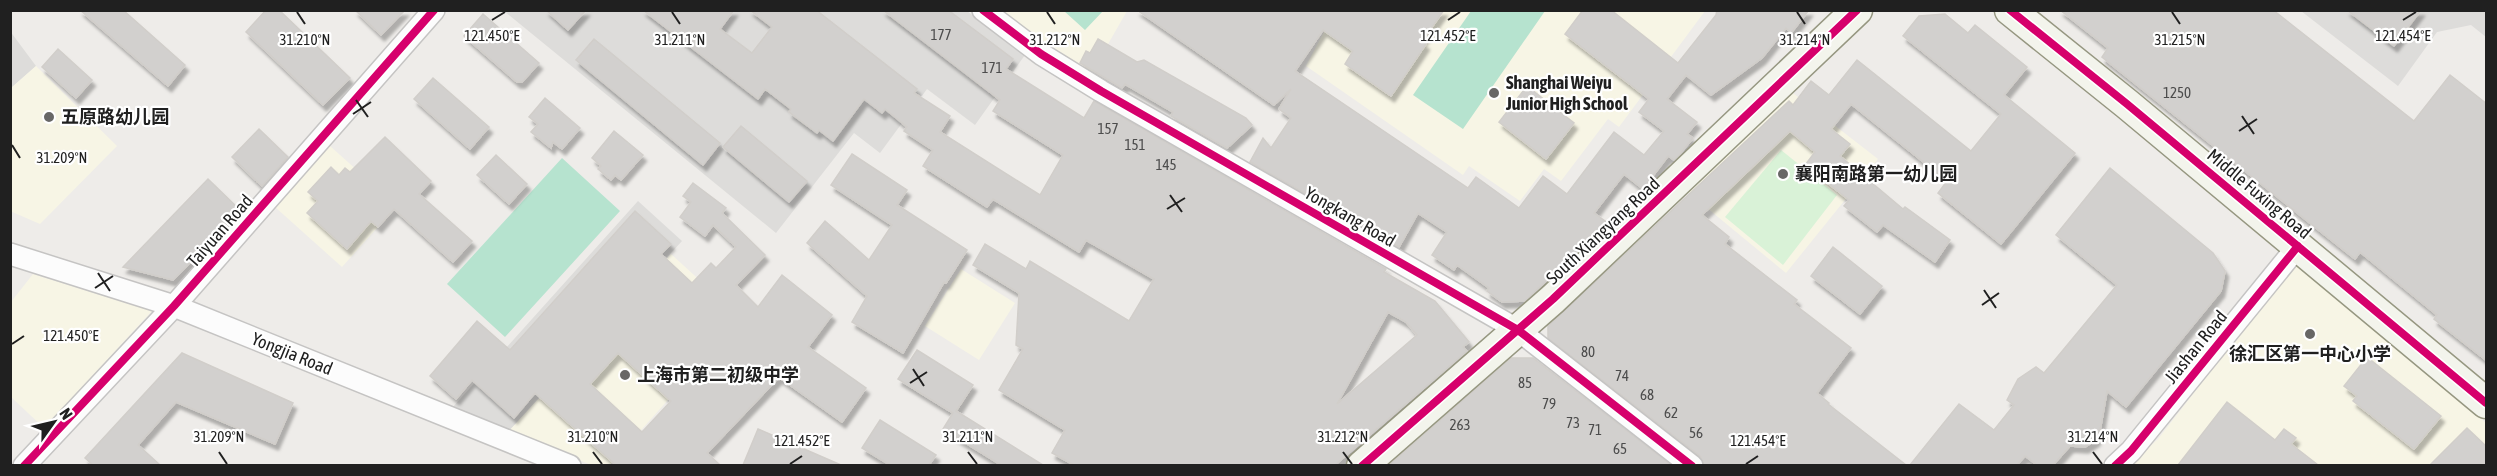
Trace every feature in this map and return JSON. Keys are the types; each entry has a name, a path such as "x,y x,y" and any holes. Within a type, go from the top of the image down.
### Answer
{"street":[{"name":"Taiyuan Road","path":"24,465 174,306 434,10"},
{"name":"Yongkang Road","path":"983,10 1041,54 1101,91 1518,330 1692,465"},
{"name":"South Xiangyang Road","path":"1362,465 1518,330 1857,10"},
{"name":"Middle Fuxing Road","path":"2010,10 2487,403"},
{"name":"Jiashan Road","path":"2115,465 2131,451 2298,246"},
{"name":"Yongjia Road","path":"10,254 174,306 570,465"}],"shaded area":[{"path":"504,11 967,11 1025,55 975,125 927,89 880,153 854,133 776,233"},
{"path":"1003,11 1127,11 1092,72 1047,45"},
{"name":"Shanghai Weiyu Junior High School","path":"1335,11 1705,11 1619,127 1608,119 1561,181 1544,169 1520,201 1469,166 1463,175 1306,66"},
{"path":"2301,11 2486,11 2486,37 2471,25 2437,32 2398,86"},
{"path":"10,31 36,66 11,88 10,88"},
{"name":"五原路幼儿园","path":"36,66 117,146 40,224 10,211 11,88"},
{"name":"襄阳南路第一幼儿园","path":"1789,90 1878,159 1786,273 1684,189"},
{"path":"330,146 397,206 342,267 275,207"},
{"path":"638,201 682,241 509,431 452,408"},
{"name":"上海市第二初级中学","path":"671,254 741,318 610,465 591,465 509,431"},
{"name":"徐汇区第一中心小学","path":"2296,262 2486,423 2486,465 2130,465 2158,439"},
{"path":"961,269 1015,303 979,360 925,326"},
{"path":"33,274 152,311 44,428 11,397 11,302"}],"green space":[{"path":"1064,11 1103,11 1085,30"},
{"path":"1471,11 1545,11 1463,129 1413,95"},
{"path":"1781,150 1837,195 1783,265 1725,217"},
{"path":"562,158 620,211 505,337 447,284"}],"building":[{"path":"80,10 123,10 185,65 168,86"},
{"path":"266,10 279,10 350,78 323,105 246,32"},
{"path":"355,10 405,10 381,35"},
{"path":"546,10 586,10 568,30"},
{"path":"643,10 734,10 720,29 752,53 772,27 750,10 816,10 917,89 914,93 950,116 940,132 1040,195 1063,155 993,111 1000,100 883,10 948,10 1013,59 1006,69 1084,118 1094,101 1386,269 1384,272 1435,301 1469,342 1463,347 1467,351 1335,465 1074,465 1052,453 1065,430 999,390 1023,349 1016,345 1019,293 973,265 985,244 1026,269 1030,261 1129,321 1154,279 1086,240 1079,252 993,199 987,207 923,166 933,150 904,131 907,127 885,109 882,113 864,99 833,141 819,130 817,133 789,112 791,109 765,89 758,99","holes":["1388,312 1406,322 1417,335 1337,404"]},
{"path":"1137,10 1444,10 1422,41 1426,44 1391,96 1345,64 1353,51 1323,30 1295,71 1468,188 1476,177 1519,208 1543,176 1567,194 1614,132 1644,155 1664,131 1639,112 1649,99 1565,34 1583,10 1611,10 1678,63 1716,15 1717,10 1809,10 1791,33 1786,28 1762,58 1711,95 1686,75 1667,99 1697,122 1687,134 1693,138 1674,160 1668,156 1643,189 1624,174 1594,213 1608,223 1525,301 1502,302 1487,291 1489,288 1457,265 1454,270 1432,255 1447,232 1418,213 1399,247 1250,162 1263,138 1271,148 1291,118 1279,109 1291,89 1274,105"},
{"path":"2060,10 2273,10 2414,121 2450,75 2487,104 2487,361 2434,319 2437,315 2360,252 2355,259 2102,57 2108,48"},
{"path":"2347,10 2421,10 2394,46"},
{"path":"483,14 539,63 522,82 517,82 464,36"},
{"path":"1945,14 1968,33 1975,25 2027,67 2004,95 2075,153 2001,244 1938,193 1947,181 1851,104 1831,129 1850,144 1840,156 1903,209 1905,207 1950,240 1935,262 1883,225 1877,232 1844,206 1849,200 1805,165 1815,152 1790,131 1702,215 1729,237 1725,244 1797,300 1794,304 1851,348 1817,393 1906,465 1704,465 1700,456 1548,338 1548,326 1789,101 1793,105 1811,81 1829,95 1857,60 1971,151 2001,114 1903,36 1919,16"},
{"path":"594,39 720,143 703,165 576,60"},
{"path":"1098,39 1137,62 1144,60 1246,118 1252,125 1227,148 1171,116 1173,112 1125,84 1122,88 1080,63 1086,51 1090,53"},
{"path":"58,49 92,80 76,98 42,67"},
{"path":"433,78 489,127 470,149 414,99"},
{"path":"1527,86 1574,123 1546,159 1499,122"},
{"path":"545,98 580,128 562,149 553,142 551,148 531,132 538,124 529,117"},
{"path":"741,126 807,181 789,202 723,147"},
{"path":"259,129 288,157 262,186 232,157"},
{"path":"614,131 643,155 621,180 615,175 611,180 598,169 601,166 592,158"},
{"path":"385,137 431,181 419,194 472,241 453,262 394,209 378,227 371,221 347,249 307,213 318,201 308,192 331,167 339,175 345,168 350,172"},
{"path":"852,154 907,190 897,205 967,250 946,283 944,282 903,353 852,322 867,296 807,243 825,221 869,260 892,225 831,185"},
{"path":"496,155 527,184 509,204 477,175"},
{"path":"2110,168 2213,253 2225,271 2221,291 2126,407 2107,391 2100,431 2096,440 2085,447 2070,446 2053,465 2037,465 2025,456 2017,465 1910,465 1959,404 1994,430 2014,405 2007,400 2018,379 2036,367 2044,373 2117,285 2056,235"},
{"path":"208,179 241,211 173,280 123,267"},
{"path":"693,183 726,208 722,213 765,255 736,285 758,307 782,275 832,315 808,347 866,388 842,422 780,378 782,374 707,453 720,465 616,465 535,393 514,418 472,380 456,399 430,376 477,321 510,350 635,211 671,244 661,254 692,283 711,263 716,268 736,247 713,225 705,236 680,217 691,202 683,196","holes":["618,353 671,401 642,432 590,384"]},
{"path":"1833,247 1882,286 1860,314 1811,276"},
{"path":"917,350 973,385 956,411 1043,465 1001,465 943,429 953,413 898,379"},
{"path":"182,353 293,403 275,444 176,402 138,445 160,465 93,465 85,458"},
{"path":"2367,357 2441,416 2414,449 2353,401 2357,396 2344,386"},
{"path":"1511,358 1533,358 1671,465 1389,465"},
{"path":"2227,402 2275,440 2284,429 2296,438 2291,444 2318,465 2178,465"},
{"path":"880,420 936,455 929,465 890,465 862,448"},
{"path":"2467,428 2487,447 2487,465 2430,465"},
{"path":"758,429 841,465 743,465"}],"cycle path":[{"path":"24,466 174,306 434,10"},
{"path":"983,10 1041,54 1101,91 1518,330 1692,466"},
{"path":"1362,466 1553,299 1857,10"},
{"path":"2010,10 2127,104 2486,403"},
{"path":"2115,466 2131,451 2298,246"}],"place":[{"name":"Shanghai Weiyu Junior High School","path":"1494,93"},
{"name":"五原路幼儿园","path":"49,117"},
{"name":"襄阳南路第一幼儿园","path":"1783,174"},
{"name":"徐汇区第一中心小学","path":"2310,334"},
{"name":"上海市第二初级中学","path":"625,375"}]}
